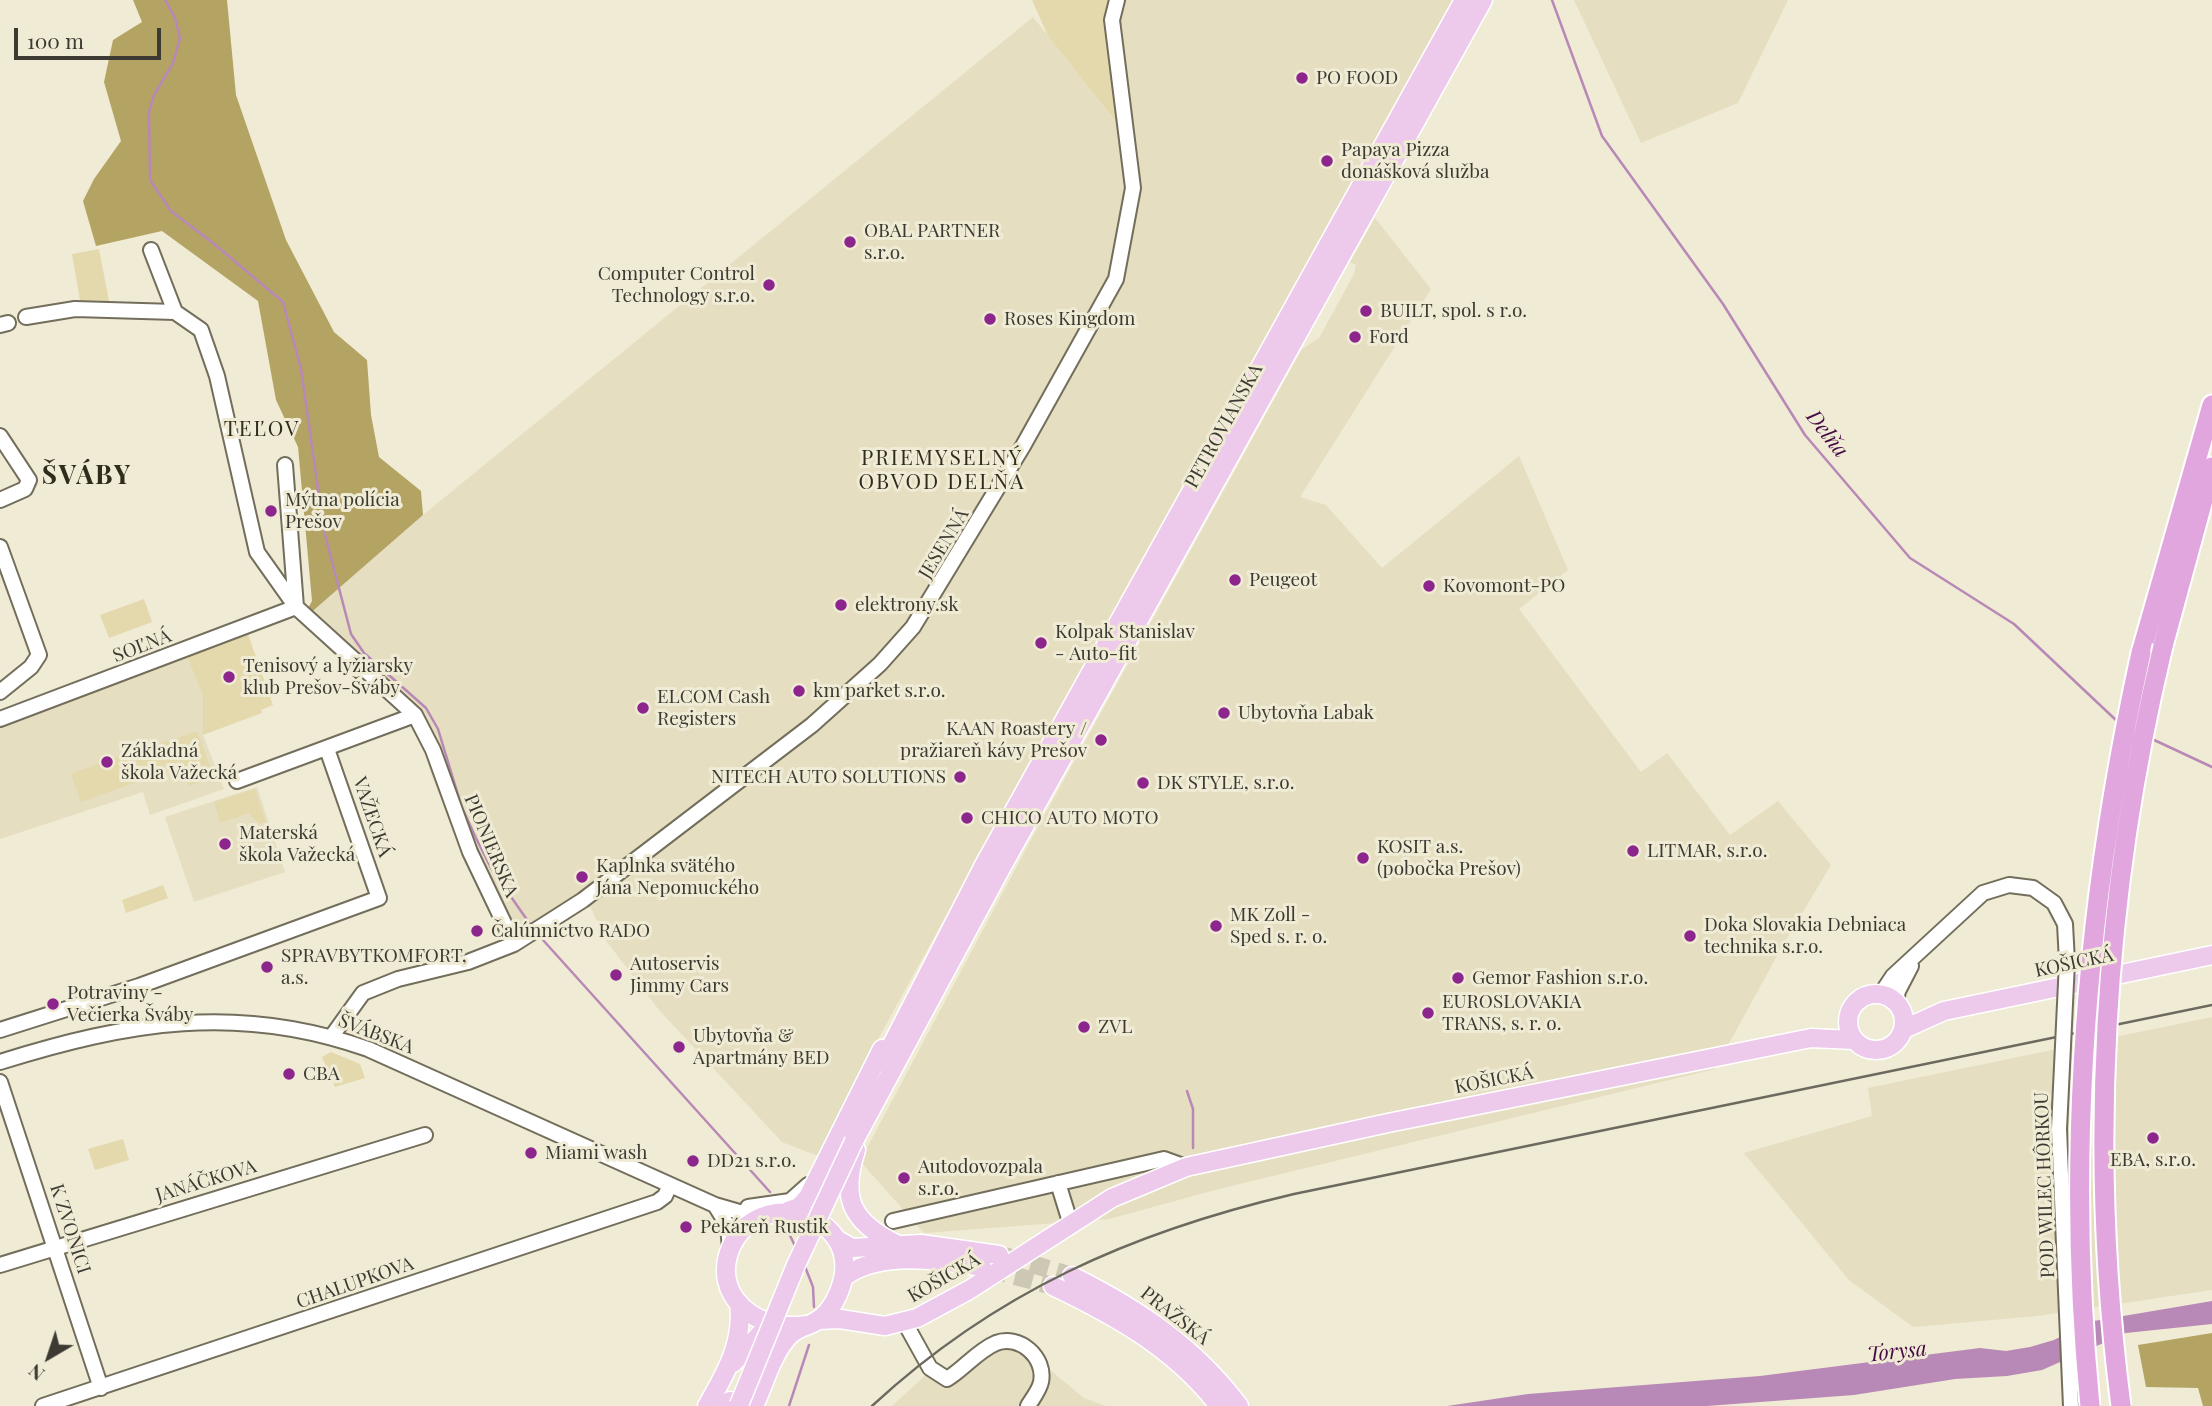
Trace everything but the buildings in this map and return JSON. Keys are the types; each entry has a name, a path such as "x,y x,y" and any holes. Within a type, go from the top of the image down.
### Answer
{"highway":[{"path":"2090,1406 2079,1192 2084,1028 2102,855 2114,779 2141,653 2212,405"},
{"path":"2121,1406 2110,1311 2104,1197 2107,1010 2125,838 2162,646 2212,467"}],"main road":[{"name":"PETROVIANSKA","path":"992,868 1464,0"},
{"name":"PETROVIANSKA","path":"992,868 1483,0"},
{"path":"738,1405 813,1202 852,1143 992,868"},
{"path":"788,1211 806,1200 940,936 992,868"},
{"name":"KOŠICKÁ","path":"812,1323 840,1319 885,1326 905,1323 969,1290 1139,1184 1186,1167 1811,1038 1854,1040 1869,1049 1887,1048 1900,1037 1904,1028 1944,1011 2212,955"},
{"name":"KOŠICKÁ","path":"1811,1038 1848,1018 1852,1007 1862,997 1944,1011"},
{"path":"1893,1001 1904,1028"},
{"path":"1848,1018 1854,1040"},
{"path":"852,1143 832,1204 833,1235 844,1265 845,1301 862,1323"},
{"path":"852,1143 848,1182 852,1206 860,1220 872,1231 897,1244"},
{"path":"707,1406 728,1368 740,1333 739,1303 728,1274 730,1249 745,1228 765,1214 788,1211 812,1217 852,1248 897,1244 949,1246 999,1255"},
{"path":"738,1405 792,1332 812,1323 836,1298 843,1281 862,1265 942,1262 982,1267"},
{"name":"PRAŽSKÁ","path":"1072,1276 1153,1321 1185,1346 1226,1402"},
{"name":"PRAŽSKÁ","path":"1053,1286 1113,1315 1143,1334 1226,1402"},
{"path":"739,1303 758,1321 774,1327"},
{"path":"728,1368 761,1333 774,1327 812,1323"}],"street":[{"name":"JESENNÁ","path":"514,944 628,867 813,725 880,664 928,607 1027,439 1116,279 1133,188 1112,20 1117,0"},
{"path":"26,317 75,309 175,312 151,250"},
{"name":"PIONIERSKA","path":"175,312 201,330 218,376 257,552 296,607 415,715 433,750 470,852 514,944"},
{"path":"0,436 29,480 25,489 0,499"},
{"path":"285,465 296,607"},
{"path":"0,547 39,655 31,667 0,692"},
{"name":"SOĽNÁ","path":"0,719 296,607"},
{"path":"237,781 415,715"},
{"name":"VAŽECKÁ","path":"0,1030 139,986 379,898 327,749"},
{"name":"POD WILEC HÔRKOU","path":"1893,1001 1915,959 1983,893 1999,887 2021,884 2045,894 2061,913 2067,936 2067,962 2059,1129 2070,1399"},
{"path":"332,1036 363,993 398,979 468,962 514,944"},
{"name":"ŠVÁBSKA","path":"0,1062 75,1038 177,1021 268,1024 332,1036 368,1049 715,1205 746,1214 765,1214"},
{"name":"K ZVONICI","path":"0,1082 101,1388"},
{"name":"JANÁČKOVA","path":"0,1265 425,1135"},
{"name":"KOŠICKÁ","path":"893,1221 1164,1159 1186,1167"},
{"path":"715,1205 754,1207 790,1200 802,1193 820,1171"},
{"path":"1058,1183 1072,1225"},
{"name":"CHALUPKOVA","path":"43,1406 657,1202 665,1196 670,1185"},
{"path":"715,1205 728,1226 730,1249"},
{"name":"KOŠICKÁ","path":"905,1323 925,1360 939,1376 947,1380 993,1345 1013,1342 1027,1348 1039,1365 1041,1380 1028,1406"}],"shaded area":[{"path":"133,0 227,0 236,95 286,240 334,332 367,360 371,415 379,457 421,491 423,515 307,616 305,614 312,601 298,447 276,400 258,301 162,231 96,246 83,201 94,179 121,141 104,82 113,40 142,22"},
{"path":"1032,0 1116,0 1119,126 1048,36"},
{"path":"1116,0 1456,0 1063,703 860,1072 818,1156 782,1142 659,1010 607,942 587,900 514,944 490,912 451,825 431,774 415,716 307,616 423,515 1033,17 1118,125"},
{"path":"1574,0 1788,0 1738,103 1641,143"},
{"path":"1375,218 1431,289 1300,497 1326,505 1382,568 1519,456 1568,570 1519,609 1641,772 1667,753 1730,835 1778,801 1831,865 1783,945 1715,1069 1219,1189 1109,1219 924,1233 860,1161 1033,836 1302,349 1319,338 1354,274 1356,265 1350,262"},
{"path":"99,249 109,301 81,306 72,254"},
{"path":"144,599 152,622 109,638 100,615"},
{"name":"Tenisový a lyžiarsky klub Prešov-Šváby","path":"248,634 273,705 261,710 262,713 203,735 203,696 187,657"},
{"name":"Základná škola Važecká","path":"187,657 203,696 203,735 224,789 150,815 143,792 0,839 0,727"},
{"path":"197,731 214,776 189,786 171,740"},
{"path":"170,740 178,762 163,767 164,773 142,780 133,752"},
{"path":"127,753 137,782 81,802 71,774"},
{"name":"Materská škola Važecká","path":"257,787 285,872 194,902 165,817"},
{"path":"255,789 266,822 259,824 249,813 220,823 214,802"},
{"path":"163,885 168,898 126,913 122,900"},
{"path":"2212,1017 2212,1290 2037,1316 1913,1327 1849,1280 1744,1153 1872,1116 1868,1088"},
{"path":"331,1052 360,1064 365,1078 335,1087 322,1057"},
{"path":"123,1139 129,1160 95,1170 88,1149"},
{"path":"2212,1301 2212,1324 2126,1333 2042,1370 2007,1376 1955,1379 1854,1395 1707,1406 1447,1406 1528,1394 1760,1376 1980,1348 2006,1351 2054,1340 2088,1322"},
{"path":"2212,1333 2212,1406 2203,1406 2198,1388 2146,1387 2138,1345"},
{"path":"1002,1339 1044,1365 1084,1398 1106,1406 892,1406 930,1371 944,1381"}],"waterway":[{"path":"165,0 175,18 180,38 173,63 154,95 149,112 150,180 171,211 283,302 301,369 324,531 351,634 364,653 426,708 438,729 462,808 475,836 491,868 532,927"},
{"name":"Delňa","path":"1552,0 1602,136 1723,304 1805,435 1910,558 2014,624 2118,722"},
{"name":"Delňa","path":"2152,739 2212,767"},
{"path":"543,940 770,1192"},
{"path":"1187,1091 1193,1109 1193,1148"},
{"path":"784,1223 796,1248"},
{"path":"804,1264 813,1287 814,1307"},
{"path":"789,1406 809,1345"}],"tunnel":[{"path":"1005,1256 1072,1276"},
{"path":"989,1269 1053,1286"}],"railway":[{"path":"872,1406 967,1330 1017,1299 1122,1248 1234,1209 1294,1194 2212,1005"}],"place":[{"name":"PO FOOD","path":"1302,78"},
{"name":"Papaya Pizza donášková služba","path":"1327,161"},
{"name":"OBAL PARTNER s.r.o.","path":"850,242"},
{"name":"Computer Control Technology s.r.o.","path":"769,285"},
{"name":"BUILT, spol. s r.o.","path":"1366,311"},
{"name":"Roses Kingdom","path":"990,319"},
{"name":"Ford","path":"1355,337"},
{"name":"Mýtna polícia Prešov","path":"271,511"},
{"name":"Peugeot","path":"1235,580"},
{"name":"Kovomont-PO","path":"1429,586"},
{"name":"elektrony.sk","path":"841,605"},
{"name":"Kolpak Stanislav - Auto-fit","path":"1041,643"},
{"name":"Tenisový a lyžiarsky klub Prešov-Šváby","path":"229,677"},
{"name":"km parket s.r.o.","path":"799,691"},
{"name":"ELCOM Cash Registers","path":"643,708"},
{"name":"Ubytovňa Labak","path":"1224,713"},
{"name":"KAAN Roastery / pražiareň kávy Prešov","path":"1101,740"},
{"name":"Základná škola Važecká","path":"107,762"},
{"name":"NITECH AUTO SOLUTIONS","path":"960,777"},
{"name":"DK STYLE, s.r.o.","path":"1143,783"},
{"name":"CHICO AUTO MOTO","path":"967,818"},
{"name":"Materská škola Važecká","path":"225,844"},
{"name":"LITMAR, s.r.o.","path":"1633,851"},
{"name":"KOSIT a.s. (pobočka Prešov)","path":"1363,858"},
{"name":"Kaplnka svätého Jána Nepomuckého","path":"582,877"},
{"name":"MK Zoll - Sped s. r. o.","path":"1216,926"},
{"name":"Čalúnnictvo RADO","path":"477,931"},
{"name":"Doka Slovakia Debniaca technika s.r.o.","path":"1690,936"},
{"name":"SPRAVBYTKOMFORT, a.s.","path":"267,967"},
{"name":"Autoservis Jimmy Cars","path":"616,975"},
{"name":"Gemor Fashion s.r.o.","path":"1458,978"},
{"name":"Potraviny - Večierka Šváby","path":"53,1004"},
{"name":"EUROSLOVAKIA TRANS, s. r. o.","path":"1428,1013"},
{"name":"ZVL","path":"1084,1027"},
{"name":"Ubytovňa & Apartmány BED","path":"679,1047"},
{"name":"CBA","path":"289,1074"},
{"name":"EBA, s.r.o.","path":"2153,1138"},
{"name":"Miami wash","path":"531,1153"},
{"name":"DD21 s.r.o.","path":"693,1161"},
{"name":"Autodovozpala s.r.o.","path":"904,1178"},
{"name":"Pekáreň Rustik","path":"686,1227"}],"district":[{"name":"TEĽOV","path":"262,429"},
{"name":"PRIEMYSELNÝ OBVOD DELŇA","path":"942,470"},
{"name":"ŠVÁBY","path":"87,476"}],"water label":[{"name":"Torysa","path":"1897,1352"}]}
